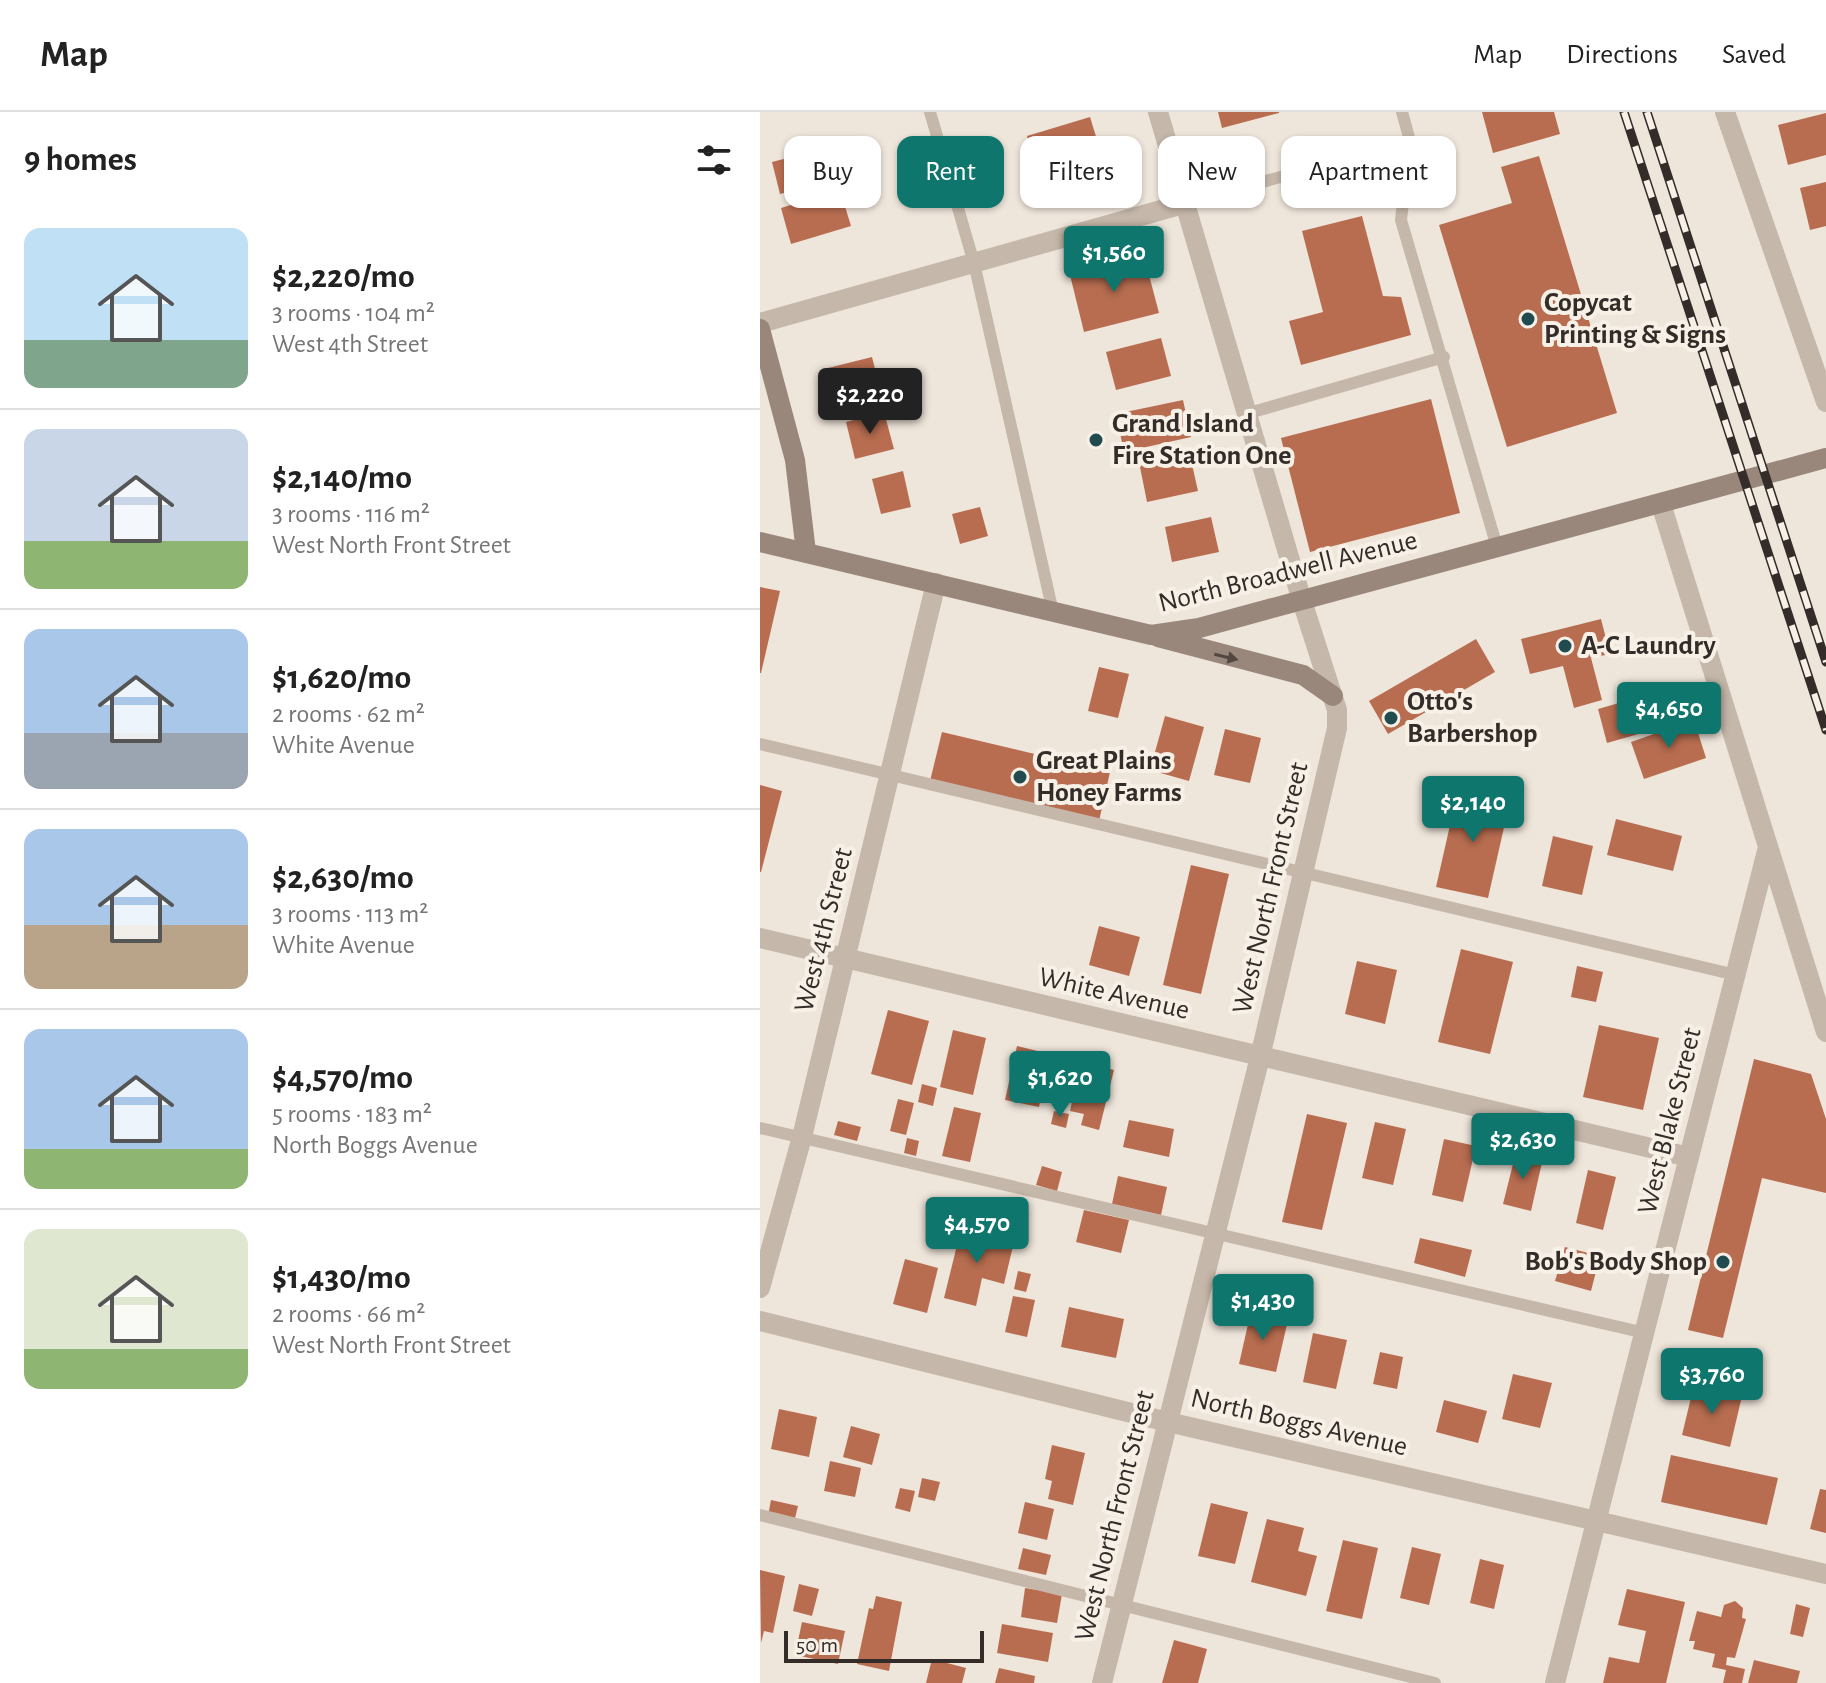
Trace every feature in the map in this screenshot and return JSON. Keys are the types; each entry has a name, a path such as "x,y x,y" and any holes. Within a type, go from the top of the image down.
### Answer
{"main road":[{"path":"760,326 795,460 806,552"},
{"name":"North Broadwell Avenue","path":"760,542 1151,635 1199,628 1302,601 1826,458"},
{"path":"1151,635 1303,675 1333,696"}],"street":[{"name":"West North Front Street","path":"1158,112 1165,136"},
{"path":"1725,112 1826,402"},
{"path":"760,326 1169,208"},
{"name":"West North Front Street","path":"1102,1683 1260,1057 1337,728 1333,696 1184,208"},
{"path":"1661,504 1826,1032"},
{"name":"West 4th Street","path":"760,1288 802,1137 936,583"},
{"name":"West Blake Street","path":"1555,1683 1767,851"},
{"name":"White Avenue","path":"760,938 1689,1157"},
{"name":"North Boggs Avenue","path":"760,1321 1168,1422 1826,1574"}],"lane":[{"path":"930,112 974,263 1053,612"},
{"path":"1402,112 1409,136"},
{"path":"1402,208 1401,220 1444,357 1497,547"},
{"path":"1249,413 1444,357"},
{"path":"760,744 1736,975"},
{"path":"760,1128 1645,1333"},
{"path":"760,1515 1435,1683"}],"building":[{"path":"1218,112 1279,112 1279,113 1222,128"},
{"path":"1482,112 1554,112 1560,134 1493,153"},
{"path":"1826,113 1826,155 1788,165 1778,125"},
{"path":"1090,117 1096,136 1027,136"},
{"name":"Copycat Printing & Signs","path":"1539,156 1617,413 1507,447 1439,225 1512,203 1501,167"},
{"path":"784,159 784,193 780,194 772,162"},
{"path":"1826,182 1826,226 1810,230 1800,188"},
{"path":"781,208 846,208 851,226 791,244"},
{"path":"1362,216 1383,296 1401,297 1411,335 1301,365 1289,321 1323,312 1302,231"},
{"path":"1144,256 1159,313 1084,332 1070,275"},
{"path":"1161,338 1171,376 1116,390 1106,352"},
{"path":"872,357 880,388 837,400 828,368"},
{"path":"1431,399 1460,513 1310,552 1281,438"},
{"path":"1183,400 1191,437 1124,452 1116,414"},
{"path":"884,412 894,449 855,459 846,422"},
{"path":"1189,451 1198,491 1147,502 1139,462"},
{"path":"903,471 911,507 881,514 872,479"},
{"path":"980,507 988,536 960,544 952,514"},
{"path":"1211,517 1219,552 1172,562 1165,527"},
{"path":"760,587 780,591 761,673 760,673"},
{"name":"A-C Laundry","path":"1601,619 1610,654 1591,658 1602,700 1574,708 1563,666 1530,674 1521,639"},
{"path":"1476,639 1495,672 1388,734 1369,701"},
{"path":"1099,667 1129,674 1118,718 1088,711"},
{"path":"1640,697 1649,731 1607,743 1598,709"},
{"path":"1165,716 1204,727 1189,781 1150,770"},
{"path":"1694,720 1706,758 1644,779 1631,742"},
{"path":"1225,729 1261,738 1250,783 1214,775"},
{"name":"Great Plains Honey Farms","path":"942,732 1110,772 1099,821 930,781"},
{"path":"760,785 782,791 761,872 760,872"},
{"path":"1458,790 1510,801 1488,898 1436,887"},
{"path":"1616,819 1682,836 1673,871 1607,855"},
{"path":"1553,836 1593,846 1582,895 1542,886"},
{"path":"1191,865 1229,874 1201,994 1163,985"},
{"path":"1099,926 1140,937 1129,976 1089,965"},
{"path":"1461,949 1513,962 1490,1054 1438,1042"},
{"path":"1357,961 1397,970 1385,1024 1345,1014"},
{"path":"1577,966 1603,972 1596,1002 1571,997"},
{"path":"888,1010 929,1021 912,1085 871,1074"},
{"path":"1599,1025 1659,1038 1643,1110 1583,1097"},
{"path":"953,1030 986,1038 973,1095 940,1087"},
{"path":"1017,1046 1050,1054 1039,1107 1005,1100"},
{"name":"Bob's Body Shop","path":"1754,1059 1811,1074 1826,1119 1826,1193 1762,1178 1723,1338 1688,1330"},
{"path":"1081,1062 1114,1070 1099,1130 1081,1125 1084,1114 1070,1111"},
{"path":"922,1084 937,1088 933,1106 918,1102"},
{"path":"898,1099 914,1103 906,1135 890,1131"},
{"path":"954,1107 981,1113 970,1162 942,1156"},
{"path":"1054,1111 1069,1114 1066,1128 1051,1124"},
{"path":"1307,1114 1347,1123 1322,1230 1282,1222"},
{"path":"1129,1120 1174,1129 1169,1157 1123,1147"},
{"path":"838,1121 861,1127 857,1141 834,1135"},
{"path":"1375,1122 1406,1129 1393,1185 1362,1178"},
{"path":"907,1138 919,1141 916,1156 904,1153"},
{"path":"1444,1139 1476,1146 1463,1202 1432,1195"},
{"path":"1516,1152 1543,1158 1531,1211 1503,1204"},
{"path":"1042,1166 1062,1172 1057,1191 1036,1185"},
{"path":"1588,1170 1616,1177 1603,1230 1576,1223"},
{"path":"1118,1176 1167,1187 1161,1215 1112,1204"},
{"path":"1084,1210 1129,1220 1121,1253 1076,1242"},
{"path":"961,1229 1014,1242 1004,1284 982,1278 976,1306 944,1298"},
{"path":"1420,1238 1472,1250 1465,1277 1414,1263"},
{"path":"1565,1247 1600,1256 1591,1291 1555,1281"},
{"path":"905,1259 938,1268 927,1313 893,1304"},
{"path":"1018,1271 1031,1274 1026,1292 1014,1289"},
{"path":"1013,1296 1035,1300 1027,1337 1005,1332"},
{"path":"1069,1307 1124,1319 1116,1358 1061,1347"},
{"path":"1251,1311 1288,1320 1276,1372 1239,1364"},
{"path":"1313,1333 1347,1340 1336,1389 1303,1382"},
{"path":"1380,1352 1403,1357 1397,1389 1373,1384"},
{"path":"1513,1374 1552,1383 1540,1428 1502,1419"},
{"path":"1694,1385 1742,1396 1730,1447 1682,1435"},
{"path":"1444,1400 1487,1411 1478,1443 1436,1432"},
{"path":"779,1409 817,1417 809,1457 771,1449"},
{"path":"851,1426 880,1434 872,1465 843,1457"},
{"path":"1052,1445 1085,1453 1073,1505 1048,1499 1052,1481 1045,1479"},
{"path":"1671,1455 1778,1478 1767,1525 1661,1502"},
{"path":"830,1461 861,1468 855,1497 824,1491"},
{"path":"922,1478 940,1482 935,1501 918,1497"},
{"path":"900,1488 915,1491 910,1512 895,1508"},
{"path":"1820,1489 1826,1490 1826,1533 1810,1529"},
{"path":"771,1500 798,1506 794,1522 768,1516"},
{"path":"1025,1502 1054,1509 1047,1540 1018,1533"},
{"path":"1211,1503 1248,1512 1235,1564 1198,1556"},
{"path":"1267,1519 1304,1528 1298,1551 1317,1556 1306,1596 1251,1582"},
{"path":"1343,1540 1378,1548 1362,1619 1326,1611"},
{"path":"1412,1547 1441,1554 1429,1605 1400,1598"},
{"path":"1023,1548 1051,1555 1046,1575 1018,1569"},
{"path":"1480,1559 1504,1565 1494,1609 1470,1603"},
{"path":"760,1570 785,1576 773,1633 764,1631 761,1643"},
{"path":"799,1584 819,1589 812,1616 793,1611"},
{"path":"1025,1588 1062,1594 1057,1623 1021,1617"},
{"path":"1627,1589 1685,1602 1666,1683 1603,1683 1609,1657 1639,1663 1646,1631 1618,1625"},
{"path":"876,1596 902,1602 889,1671 857,1664 869,1608 873,1609"},
{"path":"1735,1601 1743,1608 1742,1618 1746,1619 1735,1658 1727,1657 1726,1665 1745,1669 1742,1683 1723,1683 1726,1670 1712,1667 1715,1654 1693,1649 1695,1641 1689,1641 1697,1611 1721,1617 1724,1605"},
{"path":"1796,1604 1810,1608 1803,1637 1790,1634"},
{"path":"802,1622 845,1631 838,1664 795,1655"},
{"path":"1002,1624 1053,1633 1048,1662 997,1653"},
{"path":"1174,1640 1207,1649 1198,1683 1162,1683"},
{"path":"932,1659 966,1668 962,1683 926,1683"},
{"path":"1754,1660 1800,1671 1797,1683 1748,1683"},
{"path":"999,1668 1035,1676 1034,1683 995,1683"}],"railway":[{"path":"1624,112 1826,730"},
{"path":"1647,112 1826,662"}],"place":[{"name":"Copycat Printing & Signs","path":"1528,319"},
{"name":"Grand Island Fire Station One","path":"1096,440"},
{"name":"A-C Laundry","path":"1565,646"},
{"name":"Otto's Barbershop","path":"1391,718"},
{"name":"Great Plains Honey Farms","path":"1020,777"},
{"name":"Bob's Body Shop","path":"1723,1262"}]}
